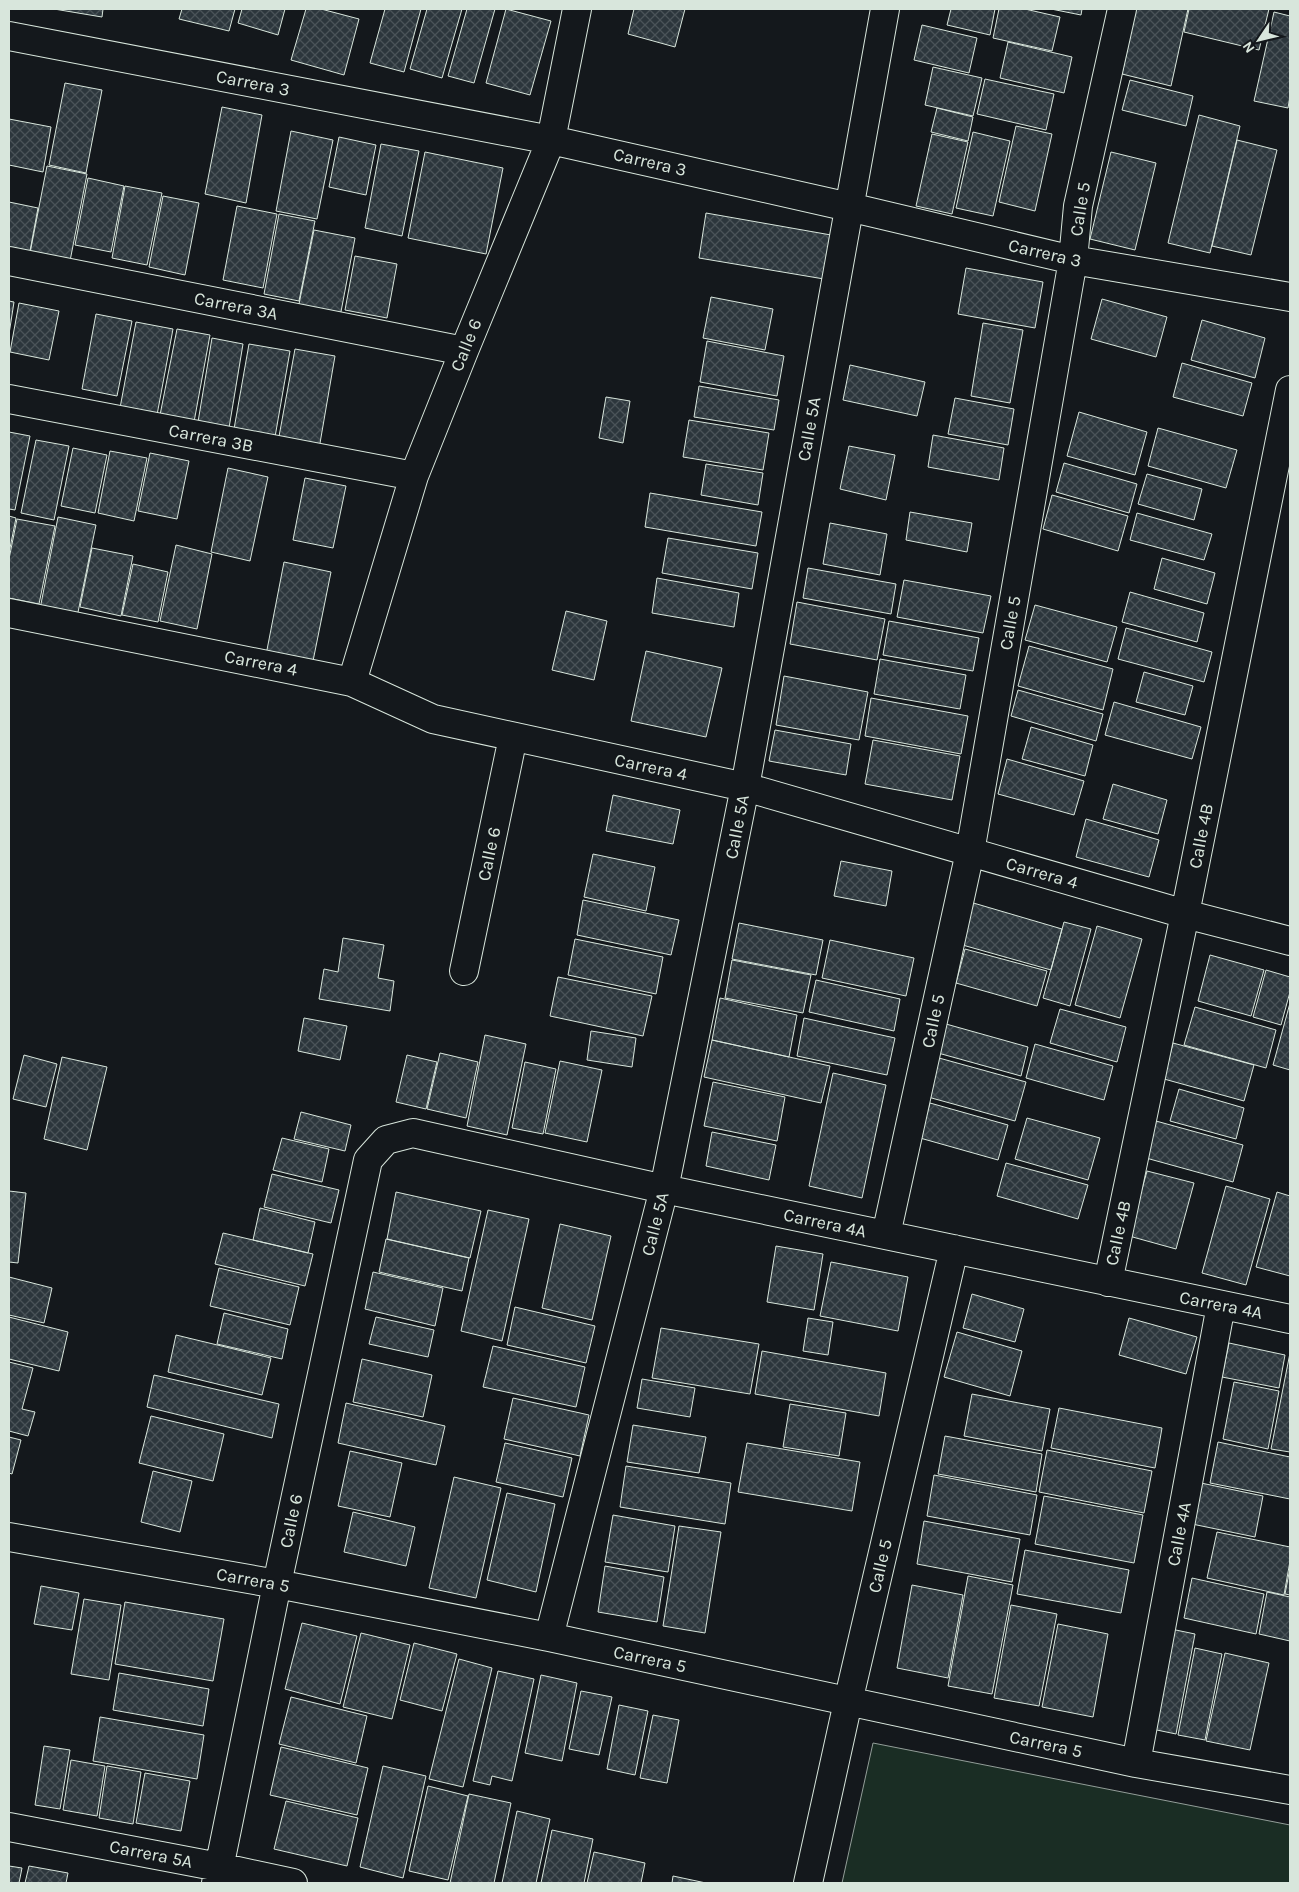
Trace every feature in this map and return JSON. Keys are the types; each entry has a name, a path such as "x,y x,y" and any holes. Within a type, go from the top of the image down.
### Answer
{"street":[{"name":"Calle 6","path":"352,682 414,476 552,140 577,9"},
{"name":"Calle 5A","path":"549,1638 664,1189 745,787 884,9"},
{"name":"Calle 5","path":"886,1235 970,852 1073,260 1078,206 1122,9"},
{"name":"Carrera 3","path":"9,36 552,140 1073,260 1290,296"},
{"name":"Carrera 3A","path":"9,261 464,351"},
{"name":"Calle 4B","path":"1108,1282 1185,914 1290,390"},
{"name":"Carrera 3B","path":"9,399 414,476"},
{"name":"Carrera 4","path":"9,613 352,682 433,720 745,787 1185,914 1290,941"},
{"name":"Calle 6","path":"464,972 513,737"},
{"name":"Carrera 4A","path":"368,1160 386,1140 413,1133 664,1189 1290,1319"},
{"name":"Calle 6","path":"217,1875 368,1160"},
{"name":"Calle 5","path":"808,1883 848,1702 954,1249"},
{"name":"Calle 4A","path":"1136,1762 1222,1305"},
{"name":"Carrera 5","path":"9,1537 277,1584 549,1638 1136,1762 1290,1790"},
{"name":"Carrera 5A","path":"9,1828 217,1875 293,1883"}],"green space":[{"path":"873,1743 1290,1825 1290,1883 842,1883"}],"building":[{"path":"54,9 103,9 102,17"},
{"path":"182,9 235,9 229,31 179,19"},
{"path":"242,9 285,9 278,35 238,23"},
{"path":"306,9 321,9 359,19 344,75 291,60"},
{"path":"385,9 421,9 404,72 370,63"},
{"path":"427,9 462,9 442,78 410,69"},
{"path":"467,9 495,9 474,83 448,76"},
{"path":"506,9 551,21 530,95 486,83"},
{"path":"634,9 685,9 675,47 628,34"},
{"path":"951,9 995,9 990,35 947,25"},
{"path":"999,9 1025,9 1060,17 1052,51 993,38"},
{"path":"1051,9 1082,9 1081,15"},
{"path":"1136,9 1188,9 1171,86 1122,74"},
{"path":"1189,9 1269,9 1259,50 1184,32"},
{"path":"1274,12 1290,16 1290,96 1288,108 1254,101"},
{"path":"922,25 977,38 969,73 914,60"},
{"path":"1008,42 1072,57 1064,93 1000,78"},
{"path":"933,67 982,78 973,116 925,105"},
{"path":"985,79 1054,94 1046,130 977,114"},
{"path":"1130,80 1193,96 1186,126 1122,110"},
{"path":"65,83 102,90 86,173 49,165"},
{"path":"222,107 262,115 246,203 205,194"},
{"path":"937,108 973,117 968,141 931,132"},
{"path":"1199,115 1240,126 1210,253 1168,243"},
{"path":"9,119 51,127 43,172 9,165"},
{"path":"1016,126 1052,134 1035,211 999,202"},
{"path":"291,131 333,140 317,219 276,211"},
{"path":"973,132 1010,141 993,216 956,208"},
{"path":"932,134 968,142 952,214 916,206"},
{"path":"339,137 376,145 366,195 329,187"},
{"path":"1237,140 1277,150 1251,255 1212,246"},
{"path":"381,144 419,151 402,236 365,228"},
{"path":"425,152 503,168 486,254 408,238"},
{"path":"1111,152 1156,163 1135,250 1090,239"},
{"path":"47,166 87,174 70,261 30,253"},
{"path":"88,178 124,186 111,252 75,245"},
{"path":"125,186 162,193 147,265 112,258"},
{"path":"163,196 199,203 185,275 149,267"},
{"path":"9,202 38,208 30,251 9,247"},
{"path":"237,206 277,214 263,288 223,280"},
{"path":"706,213 831,235 824,279 699,258"},
{"path":"279,214 315,221 299,301 264,294"},
{"path":"314,230 355,238 340,317 298,309"},
{"path":"355,256 397,264 387,318 345,310"},
{"path":"966,268 1043,282 1035,328 958,314"},
{"path":"711,297 773,309 765,350 703,338"},
{"path":"1102,299 1167,317 1156,357 1091,339"},
{"path":"9,301 14,302 9,334"},
{"path":"19,303 59,311 49,360 10,352"},
{"path":"96,314 132,321 117,396 82,389"},
{"path":"1202,320 1265,338 1255,378 1191,360"},
{"path":"136,322 173,329 157,415 120,408"},
{"path":"983,323 1023,330 1010,403 971,396"},
{"path":"177,329 210,335 194,422 160,415"},
{"path":"212,338 243,344 229,428 198,422"},
{"path":"707,341 784,356 777,396 700,382"},
{"path":"249,344 290,351 275,437 234,429"},
{"path":"295,349 335,356 319,449 278,442"},
{"path":"1182,363 1252,383 1243,416 1173,397"},
{"path":"850,365 925,382 917,416 843,400"},
{"path":"699,386 779,400 774,430 694,417"},
{"path":"606,397 630,401 623,443 599,438"},
{"path":"955,398 1014,409 1008,445 948,434"},
{"path":"1079,412 1147,432 1135,475 1067,456"},
{"path":"689,420 769,433 763,470 683,457"},
{"path":"1158,428 1237,450 1226,488 1148,466"},
{"path":"9,432 30,436 15,510 9,509"},
{"path":"933,435 1004,448 999,480 928,467"},
{"path":"36,440 69,446 54,520 21,513"},
{"path":"849,446 895,455 886,500 840,489"},
{"path":"73,448 107,455 95,513 61,506"},
{"path":"110,451 147,458 134,521 98,513"},
{"path":"150,453 189,461 177,519 138,511"},
{"path":"1064,463 1137,484 1129,513 1056,492"},
{"path":"706,464 763,473 758,505 701,495"},
{"path":"228,468 268,477 250,561 211,552"},
{"path":"1147,474 1202,489 1194,520 1138,504"},
{"path":"305,478 346,486 333,548 293,540"},
{"path":"650,493 762,512 756,546 645,527"},
{"path":"1052,495 1128,516 1118,551 1043,529"},
{"path":"910,512 972,523 967,552 906,540"},
{"path":"1137,513 1212,534 1204,560 1130,540"},
{"path":"9,516 16,518 9,553"},
{"path":"58,517 96,525 77,617 40,609"},
{"path":"17,519 55,526 39,604 9,598 9,559"},
{"path":"830,523 887,534 880,575 823,564"},
{"path":"668,538 758,553 752,589 662,573"},
{"path":"176,545 212,554 197,629 160,621"},
{"path":"92,548 133,556 121,616 80,607"},
{"path":"1162,558 1215,573 1207,604 1154,589"},
{"path":"284,562 331,572 312,666 266,655"},
{"path":"133,564 168,572 158,622 122,615"},
{"path":"808,568 896,584 891,614 803,598"},
{"path":"657,578 739,593 734,627 652,613"},
{"path":"904,580 991,596 983,633 897,617"},
{"path":"1130,592 1204,613 1197,642 1122,622"},
{"path":"797,602 885,619 877,660 790,644"},
{"path":"1035,605 1117,627 1107,662 1025,640"},
{"path":"566,611 607,621 594,680 552,670"},
{"path":"889,621 979,638 973,671 883,655"},
{"path":"1126,628 1212,652 1204,682 1118,659"},
{"path":"1029,646 1113,669 1103,710 1018,686"},
{"path":"646,651 722,668 706,737 631,721"},
{"path":"880,659 966,675 960,709 874,694"},
{"path":"1144,672 1193,686 1185,715 1136,702"},
{"path":"784,676 868,692 859,740 776,725"},
{"path":"1018,690 1103,714 1096,741 1011,716"},
{"path":"871,698 968,716 961,754 865,736"},
{"path":"1114,702 1201,727 1192,759 1105,735"},
{"path":"1031,727 1093,745 1085,776 1022,759"},
{"path":"775,730 851,744 846,775 769,761"},
{"path":"873,740 960,756 952,800 865,784"},
{"path":"1007,759 1084,781 1074,815 998,794"},
{"path":"1113,784 1167,800 1158,834 1103,819"},
{"path":"613,795 680,810 673,844 606,831"},
{"path":"1086,819 1159,840 1149,877 1076,857"},
{"path":"593,854 655,867 646,911 584,897"},
{"path":"841,861 892,871 886,906 834,896"},
{"path":"583,900 679,920 671,955 577,935"},
{"path":"970,902 1062,929 1051,970 959,944"},
{"path":"1064,922 1091,929 1070,1006 1043,998"},
{"path":"739,923 823,940 816,975 732,959"},
{"path":"1097,926 1142,939 1120,1018 1075,1005"},
{"path":"343,938 384,945 378,978 394,981 390,1011 319,999 324,969 338,972"},
{"path":"575,939 663,957 656,994 568,975"},
{"path":"830,940 914,958 906,996 822,978"},
{"path":"965,949 1047,971 1037,1006 956,983"},
{"path":"1210,955 1264,970 1251,1016 1198,1001"},
{"path":"732,960 811,975 803,1013 725,998"},
{"path":"1266,970 1290,977 1290,992 1281,1025 1253,1017"},
{"path":"558,977 652,996 643,1036 550,1016"},
{"path":"816,980 900,999 894,1031 809,1012"},
{"path":"720,998 797,1015 789,1057 712,1040"},
{"path":"1290,1003 1290,1070 1273,1065"},
{"path":"1195,1007 1276,1030 1266,1068 1184,1045"},
{"path":"1060,1009 1126,1027 1117,1062 1050,1043"},
{"path":"304,1018 347,1026 340,1060 298,1051"},
{"path":"804,1018 895,1038 887,1075 797,1056"},
{"path":"946,1024 1028,1047 1021,1076 938,1053"},
{"path":"591,1031 636,1038 632,1067 587,1060"},
{"path":"485,1035 526,1044 507,1135 467,1126"},
{"path":"712,1040 830,1066 821,1103 704,1077"},
{"path":"1173,1043 1254,1065 1244,1101 1164,1079"},
{"path":"1035,1044 1113,1066 1104,1100 1026,1078"},
{"path":"440,1053 478,1062 466,1118 427,1109"},
{"path":"24,1055 57,1064 46,1107 13,1099"},
{"path":"407,1055 437,1062 426,1109 396,1102"},
{"path":"62,1057 107,1067 87,1150 44,1139"},
{"path":"939,1058 1026,1082 1015,1121 928,1097"},
{"path":"560,1061 602,1070 587,1142 545,1133"},
{"path":"525,1062 556,1069 543,1134 512,1128"},
{"path":"833,1073 886,1085 862,1198 809,1186"},
{"path":"713,1082 785,1097 777,1141 704,1126"},
{"path":"1179,1089 1244,1108 1236,1139 1170,1121"},
{"path":"930,1103 1008,1125 998,1160 920,1138"},
{"path":"301,1112 351,1125 345,1151 294,1139"},
{"path":"1027,1118 1100,1138 1088,1180 1015,1159"},
{"path":"1156,1121 1243,1145 1233,1182 1146,1158"},
{"path":"712,1132 776,1145 769,1180 706,1166"},
{"path":"282,1138 329,1149 322,1182 273,1170"},
{"path":"1006,1163 1088,1185 1078,1219 997,1196"},
{"path":"1147,1171 1194,1183 1176,1249 1129,1236"},
{"path":"272,1174 339,1190 331,1223 264,1207"},
{"path":"1226,1186 1270,1199 1246,1285 1202,1273"},
{"path":"9,1191 26,1193 18,1263 9,1262"},
{"path":"396,1192 481,1211 470,1258 387,1239"},
{"path":"1277,1192 1290,1196 1290,1276 1256,1267"},
{"path":"260,1208 315,1222 308,1253 253,1240"},
{"path":"488,1210 529,1219 502,1341 461,1331"},
{"path":"560,1224 611,1236 592,1320 542,1308"},
{"path":"223,1233 313,1254 305,1286 215,1264"},
{"path":"386,1239 469,1258 462,1291 379,1272"},
{"path":"776,1246 823,1254 814,1310 767,1302"},
{"path":"831,1262 908,1277 898,1331 820,1316"},
{"path":"219,1268 299,1287 290,1325 210,1306"},
{"path":"373,1272 443,1288 435,1326 365,1309"},
{"path":"9,1277 52,1288 44,1323 9,1315"},
{"path":"972,1294 1024,1309 1015,1342 963,1328"},
{"path":"515,1307 595,1326 586,1363 507,1345"},
{"path":"224,1313 288,1329 282,1359 217,1344"},
{"path":"9,1317 68,1332 59,1371 9,1359"},
{"path":"376,1317 434,1330 428,1357 369,1344"},
{"path":"808,1318 833,1322 828,1355 803,1351"},
{"path":"1129,1318 1197,1337 1186,1374 1119,1355"},
{"path":"661,1328 759,1344 750,1394 652,1378"},
{"path":"957,1332 1022,1351 1010,1396 944,1377"},
{"path":"176,1335 271,1358 262,1395 168,1372"},
{"path":"1229,1343 1285,1355 1279,1388 1222,1377"},
{"path":"493,1346 585,1367 576,1407 483,1387"},
{"path":"762,1351 886,1373 879,1416 755,1394"},
{"path":"1290,1353 1290,1452 1271,1449"},
{"path":"362,1359 432,1375 423,1417 353,1402"},
{"path":"9,1362 33,1368 22,1409 35,1412 28,1436 9,1431"},
{"path":"154,1375 279,1404 272,1438 147,1407"},
{"path":"642,1379 695,1388 690,1417 637,1408"},
{"path":"1234,1382 1279,1391 1268,1449 1223,1439"},
{"path":"972,1394 1050,1409 1042,1451 964,1436"},
{"path":"513,1398 589,1415 580,1456 504,1439"},
{"path":"346,1403 445,1426 436,1465 338,1443"},
{"path":"790,1404 846,1413 839,1456 783,1447"},
{"path":"1059,1408 1162,1428 1155,1468 1051,1448"},
{"path":"151,1416 224,1434 213,1481 139,1463"},
{"path":"633,1425 706,1437 699,1473 627,1462"},
{"path":"945,1436 1042,1454 1036,1492 938,1474"},
{"path":"9,1437 21,1440 12,1474 9,1473"},
{"path":"1218,1442 1290,1457 1290,1499 1210,1483"},
{"path":"505,1443 572,1458 563,1497 496,1482"},
{"path":"747,1443 860,1462 852,1511 738,1492"},
{"path":"1047,1450 1152,1471 1144,1513 1039,1492"},
{"path":"350,1451 402,1463 390,1517 338,1506"},
{"path":"626,1466 731,1483 725,1524 620,1507"},
{"path":"153,1471 192,1481 180,1532 141,1522"},
{"path":"934,1475 1037,1495 1030,1535 927,1516"},
{"path":"454,1477 501,1488 476,1598 429,1588"},
{"path":"1201,1483 1263,1496 1255,1537 1192,1524"},
{"path":"507,1493 555,1504 536,1592 487,1580"},
{"path":"1044,1496 1143,1515 1134,1563 1035,1544"},
{"path":"353,1512 415,1527 406,1566 344,1552"},
{"path":"613,1515 675,1526 668,1572 605,1562"},
{"path":"924,1521 1020,1539 1012,1582 917,1564"},
{"path":"679,1526 721,1532 705,1633 663,1626"},
{"path":"1217,1532 1290,1547 1290,1561 1284,1595 1207,1578"},
{"path":"1025,1550 1129,1570 1121,1613 1017,1594"},
{"path":"605,1566 664,1577 657,1622 598,1612"},
{"path":"1290,1568 1290,1595 1285,1594"},
{"path":"968,1576 1013,1585 992,1694 948,1686"},
{"path":"1192,1578 1264,1594 1256,1634 1184,1618"},
{"path":"912,1585 963,1595 948,1678 897,1668"},
{"path":"41,1586 79,1593 72,1630 34,1624"},
{"path":"1267,1592 1290,1597 1290,1641 1259,1634"},
{"path":"84,1599 121,1605 109,1680 71,1674"},
{"path":"125,1602 224,1619 213,1681 115,1664"},
{"path":"1011,1605 1057,1614 1039,1706 994,1698"},
{"path":"302,1623 357,1636 340,1704 285,1689"},
{"path":"1058,1624 1108,1634 1093,1717 1042,1707"},
{"path":"1171,1629 1195,1634 1176,1734 1152,1729"},
{"path":"361,1633 410,1645 392,1719 343,1707"},
{"path":"414,1643 457,1654 442,1711 400,1700"},
{"path":"1195,1648 1222,1654 1205,1740 1178,1735"},
{"path":"1225,1653 1269,1663 1250,1750 1206,1741"},
{"path":"459,1659 492,1668 463,1787 429,1779"},
{"path":"498,1671 534,1679 512,1781 492,1776 490,1785 473,1781"},
{"path":"119,1673 209,1689 203,1726 113,1710"},
{"path":"541,1675 577,1683 562,1761 525,1753"},
{"path":"581,1691 612,1697 599,1755 569,1749"},
{"path":"291,1697 367,1716 356,1763 279,1744"},
{"path":"619,1705 648,1711 635,1775 607,1769"},
{"path":"653,1715 679,1720 667,1783 640,1778"},
{"path":"100,1717 204,1735 197,1779 93,1761"},
{"path":"44,1746 70,1750 60,1809 35,1805"},
{"path":"281,1747 368,1768 357,1815 270,1795"},
{"path":"71,1760 105,1766 97,1816 63,1810"},
{"path":"107,1766 141,1772 133,1824 99,1818"},
{"path":"383,1766 426,1776 403,1878 360,1867"},
{"path":"145,1773 190,1781 181,1831 136,1823"},
{"path":"428,1786 468,1796 448,1880 409,1871"},
{"path":"469,1794 511,1803 494,1883 450,1883"},
{"path":"286,1801 358,1818 347,1866 274,1849"},
{"path":"517,1811 550,1819 536,1883 502,1883"},
{"path":"552,1830 593,1839 584,1883 541,1883"},
{"path":"594,1852 645,1863 641,1883 587,1883"},
{"path":"9,1866 22,1868 19,1883 9,1883"},
{"path":"29,1866 68,1873 66,1883 25,1883"},
{"path":"673,1876 706,1883 672,1883"}]}
